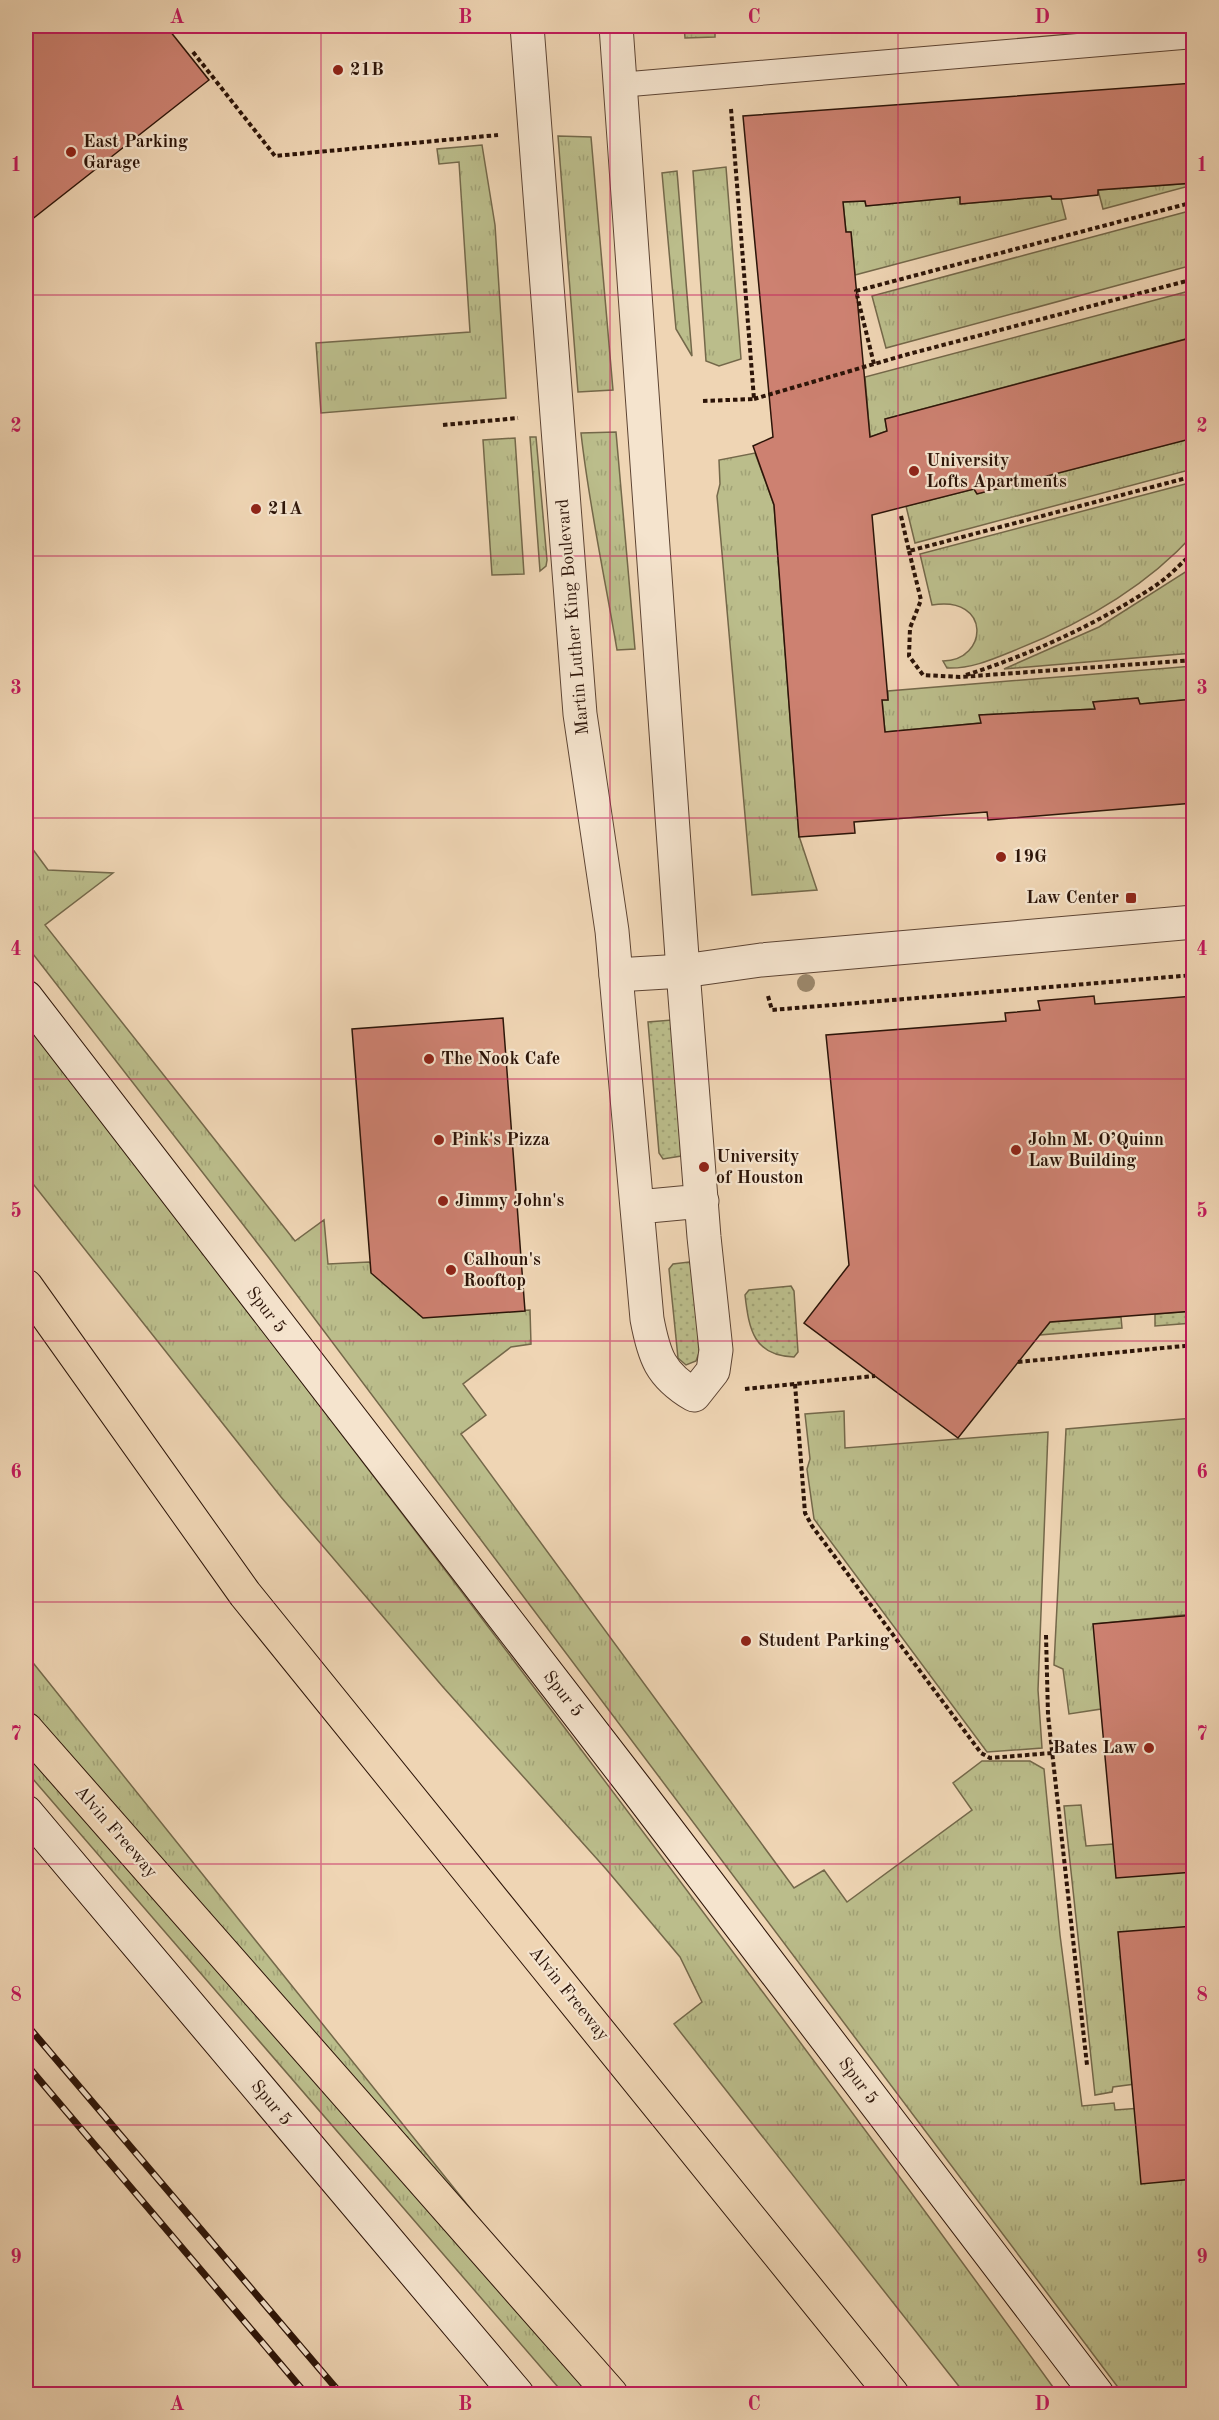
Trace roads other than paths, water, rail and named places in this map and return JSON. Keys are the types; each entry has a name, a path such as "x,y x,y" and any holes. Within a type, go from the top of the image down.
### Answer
{"highway":[{"name":"Alvin Freeway","path":"26,1286 246,1594 892,2394"},
{"name":"Alvin Freeway","path":"26,1729 611,2394"}],"street":[{"name":"Martin Luther King Boulevard","path":"527,26 580,714 616,975 647,1319 652,1345 663,1372 676,1385 694,1395 712,1371 716,1350 701,1191"},
{"path":"616,26 683,971 701,1191 637,1196"},
{"path":"616,975 683,971 761,960 1194,922"},
{"name":"Spur 5","path":"26,998 630,1781 1097,2394"},
{"name":"Spur 5","path":"26,1812 517,2394"}],"lane":[{"path":"619,85 1194,36"}],"railway":[{"path":"26,2024 341,2394"},
{"path":"26,2064 306,2394"}],"place":[{"name":"21B","path":"338,70"},
{"name":"East Parking Garage","path":"71,152"},
{"name":"University Lofts Apartments","path":"914,471"},
{"name":"21A","path":"256,509"},
{"name":"19G","path":"1001,857"},
{"name":"Law Center","path":"1131,898"},
{"name":"The Nook Cafe","path":"429,1059"},
{"name":"Pink's Pizza","path":"439,1140"},
{"name":"John M. O’Quinn Law Building","path":"1016,1150"},
{"name":"University of Houston","path":"704,1167"},
{"name":"Jimmy John's","path":"443,1201"},
{"name":"Calhoun's Rooftop","path":"451,1270"},
{"name":"Student Parking","path":"746,1641"},
{"name":"Bates Law","path":"1149,1748"}]}
